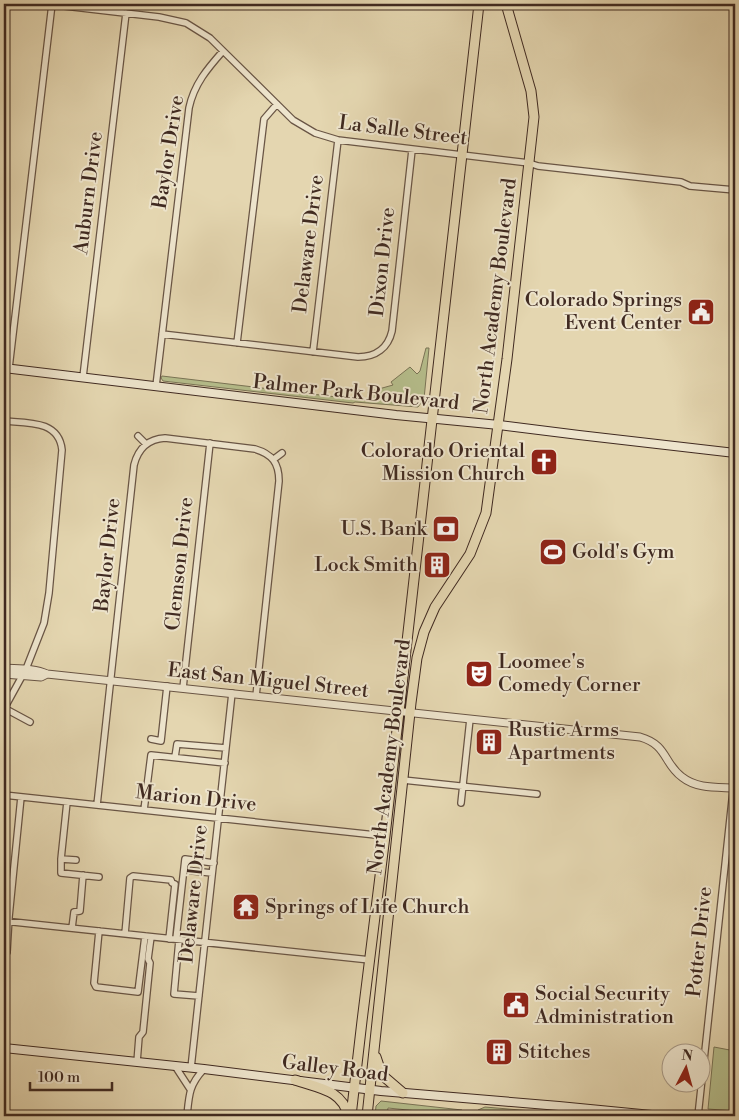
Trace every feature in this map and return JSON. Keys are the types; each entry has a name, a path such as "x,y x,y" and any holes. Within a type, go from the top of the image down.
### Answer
{"highway":[{"name":"North Academy Boulevard","path":"350,1116 385,836 479,4"},
{"name":"North Academy Boulevard","path":"367,1116 416,666 424,632 435,607 470,554 486,513 499,425 534,117 532,101 506,4"},
{"path":"374,1050 382,1075 403,1093"},
{"path":"295,1080 338,1096 345,1104 350,1116"}],"main road":[{"name":"Palmer Park Boulevard","path":"7,368 579,436 735,452"},
{"name":"Galley Road","path":"4,1048 204,1069 370,1090 662,1116"}],"street":[{"name":"La Salle Street","path":"47,4 168,18 186,23 204,33 224,51 293,120 306,129 338,140 681,182 690,186 735,190"},
{"path":"7,368 52,4"},
{"name":"Auburn Drive","path":"83,377 126,13"},
{"name":"Baylor Drive","path":"156,386 189,108 194,92 202,77 224,51"},
{"path":"238,343 264,119 277,104"},
{"name":"Delaware Drive","path":"313,352 338,140"},
{"name":"Dixon Drive","path":"313,352 358,357 371,356 378,353 390,339 412,150"},
{"path":"162,334 313,352"},
{"path":"4,421 45,426 54,432 61,444 44,623 24,672 4,709 30,722"},
{"path":"138,436 146,444 165,438 255,449 268,454 274,459 280,481 256,696"},
{"name":"Clemson Drive","path":"183,688 210,443"},
{"name":"Baylor Drive","path":"97,804 134,465 137,454 146,444"},
{"path":"274,459 282,453"},
{"path":"4,668 24,672"},
{"path":"4,674 24,672"},
{"name":"East San Miguel Street","path":"24,672 41,677 47,674 110,680 640,737 658,745 677,772 686,780 699,785 734,788"},
{"path":"151,739 161,741 167,686"},
{"name":"Delaware Drive","path":"191,1068 232,693"},
{"path":"461,803 470,719"},
{"path":"176,757 177,744 226,748"},
{"path":"144,810 151,755 225,763"},
{"name":"Potter Drive","path":"698,1116 735,772"},
{"path":"403,780 537,794"},
{"name":"Marion Drive","path":"4,795 385,836"},
{"path":"7,952 6,921 21,797"},
{"path":"66,802 61,873 99,877"},
{"path":"61,858 76,860"},
{"path":"175,939 185,859 214,862"},
{"path":"184,870 212,873"},
{"path":"72,928 74,912 80,911 83,875"},
{"path":"125,934 130,878 133,876 171,880 175,884 174,994 199,996"},
{"path":"6,921 370,960"},
{"path":"99,931 94,983 96,987 138,992 148,936"},
{"path":"137,1062 140,1037 143,1032 150,963 148,959 148,936"},
{"path":"175,1066 190,1089"},
{"path":"187,1116 190,1089 204,1069"}],"green space":[{"path":"426,348 429,348 424,399 418,407 353,403 163,381 161,378 162,376 370,401 368,392 393,385 391,382 410,367 417,374 420,371"},
{"path":"714,1047 735,1051 735,1111 708,1109 710,1092 712,1092"},
{"path":"381,1101 462,1110 466,1116 388,1108 387,1116 375,1116 376,1106"},
{"path":"485,1107 543,1112 548,1116 476,1116 478,1110"}],"place":[{"name":"Colorado Springs Event Center","path":"701,312"},
{"name":"Colorado Oriental Mission Church","path":"544,462"},
{"name":"U.S. Bank","path":"446,529"},
{"name":"Gold's Gym","path":"553,552"},
{"name":"Lock Smith","path":"437,565"},
{"name":"Loomee's Comedy Corner","path":"479,674"},
{"name":"Rustic Arms Apartments","path":"489,742"},
{"name":"Springs of Life Church","path":"246,907"},
{"name":"Social Security Administration","path":"516,1005"},
{"name":"Stitches","path":"499,1052"}]}
